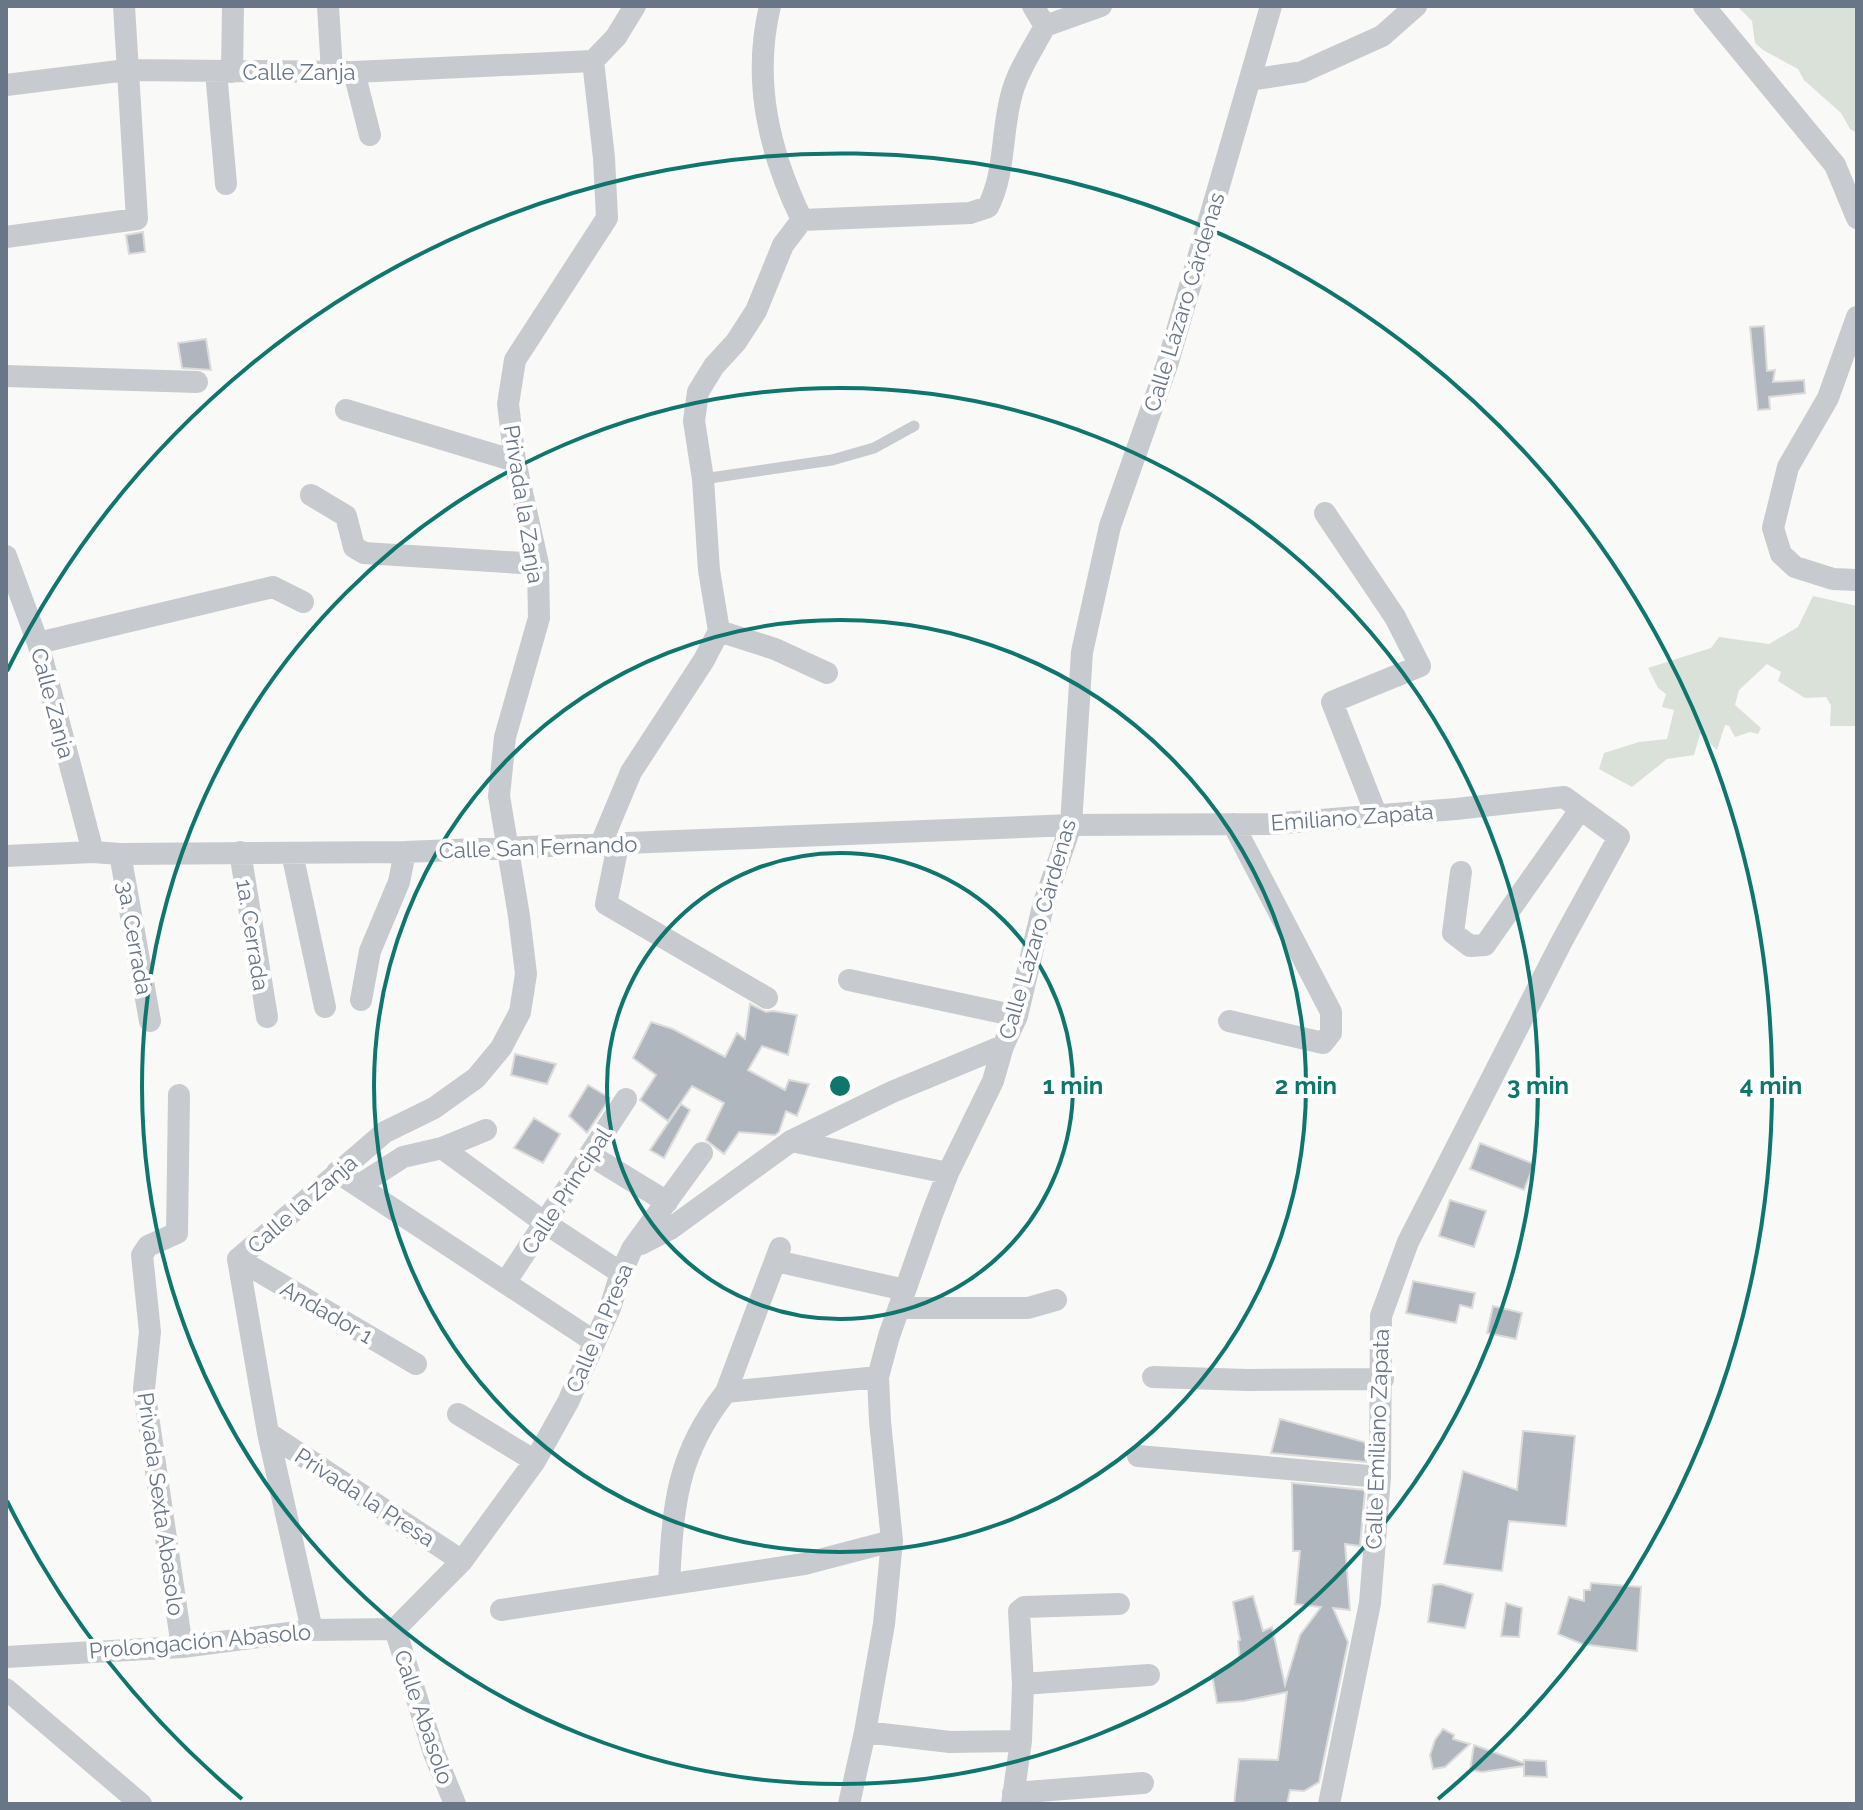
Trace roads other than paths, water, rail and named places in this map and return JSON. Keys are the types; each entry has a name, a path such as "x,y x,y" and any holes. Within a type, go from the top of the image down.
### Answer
{"street":[{"path":"6,237 137,219 124,6"},
{"path":"226,184 224,72 233,6"},
{"path":"328,6 343,72 370,135"},
{"path":"593,61 616,37 635,6"},
{"path":"770,6 761,70 765,105 772,145 787,189 802,220"},
{"path":"1033,6 1045,26"},
{"path":"802,220 970,213 988,207 996,193 1005,120 1013,89 1045,26 1101,6"},
{"name":"Calle Lázaro Cárdenas","path":"849,1804 884,1624 892,1541 878,1377 902,1299 948,1173 993,1081 1003,1046 1017,1016 1043,906 1071,825 1082,652 1110,526 1168,362 1271,6"},
{"path":"1250,80 1302,72 1382,36 1416,6"},
{"path":"1704,6 1835,165 1857,218"},
{"name":"Calle Zanja","path":"6,85 127,70 343,72 593,61"},
{"name":"Privada la Zanja","path":"507,848 499,796 505,737 539,618 538,564 515,461 508,404 515,360 607,218 593,61"},
{"path":"767,998 606,904 609,845 631,772 704,660 719,631 709,570 703,479 694,421 698,392 756,311 783,245 802,220"},
{"path":"1857,317 1828,398 1788,467 1773,528 1781,554 1795,567 1833,579 1857,580"},
{"path":"6,376 197,382"},
{"path":"346,410 515,461"},
{"path":"311,495 346,516 354,547 364,553 538,564"},
{"path":"1325,513 1395,617 1420,666 1332,702 1376,814"},
{"name":"Calle Zanja","path":"6,556 38,643 93,852"},
{"path":"38,643 273,587 303,602"},
{"path":"719,631 775,649 827,673"},
{"name":"Emiliano Zapata","path":"1071,825 1233,824 1456,809 1564,797 1619,837"},
{"path":"1461,872 1453,933 1470,946 1485,945 1580,810"},
{"path":"1229,1021 1323,1043 1331,1033 1331,1012 1233,824"},
{"name":"Calle San Fernando","path":"6,856 93,852 405,852 1071,825"},
{"name":"Calle Emiliano Zapata","path":"1329,1804 1370,1603 1380,1477 1381,1316 1408,1242 1562,941 1619,837"},
{"name":"Calle la Zanja","path":"312,1630 268,1433 238,1259 385,1132 434,1108 476,1078 501,1048 520,1012 526,974 507,848"},
{"name":"1a. Cerrada","path":"240,852 267,1017"},
{"path":"361,1000 370,951 399,882 405,852"},
{"path":"292,853 325,1007"},
{"name":"3a. Cerrada","path":"120,854 150,1021"},
{"path":"849,980 1017,1016"},
{"name":"Calle la Presa","path":"395,1629 462,1561 535,1461 568,1402 610,1308 632,1249 670,1229 791,1141 892,1092 1003,1046"},
{"name":"Privada Sexta Abasolo","path":"179,1095 177,1233 148,1246 142,1255 150,1332 144,1389 182,1647"},
{"name":"Calle Principal","path":"505,1283 626,1099"},
{"path":"358,1186 403,1157 442,1148 486,1130"},
{"path":"791,1141 948,1173"},
{"path":"442,1148 545,1223 621,1273"},
{"path":"632,1249 702,1153"},
{"path":"590,1155 667,1202"},
{"path":"337,1172 595,1342"},
{"path":"669,1584 673,1516 680,1477 696,1434 726,1392 778,1254 902,1299 1028,1308 1056,1300"},
{"name":"Andador 1","path":"238,1259 416,1364"},
{"path":"726,1392 878,1377"},
{"path":"1153,1377 1383,1379"},
{"path":"458,1414 535,1461"},
{"name":"Privada la Presa","path":"268,1433 462,1561"},
{"path":"1138,1456 1380,1477"},
{"path":"501,1610 804,1564 892,1541"},
{"path":"1119,1604 1024,1607 1019,1617 1023,1684 1021,1741 1013,1799 1143,1783"},
{"name":"Prolongación Abasolo","path":"6,1657 182,1647 312,1630 395,1629"},
{"name":"Calle Abasolo","path":"395,1629 434,1753 455,1804"},
{"path":"1023,1684 1149,1675"},
{"path":"6,1689 141,1804"},
{"path":"865,1732 950,1742 1021,1741"}],"lane":[{"path":"703,479 832,460 874,448 914,426"}]}
